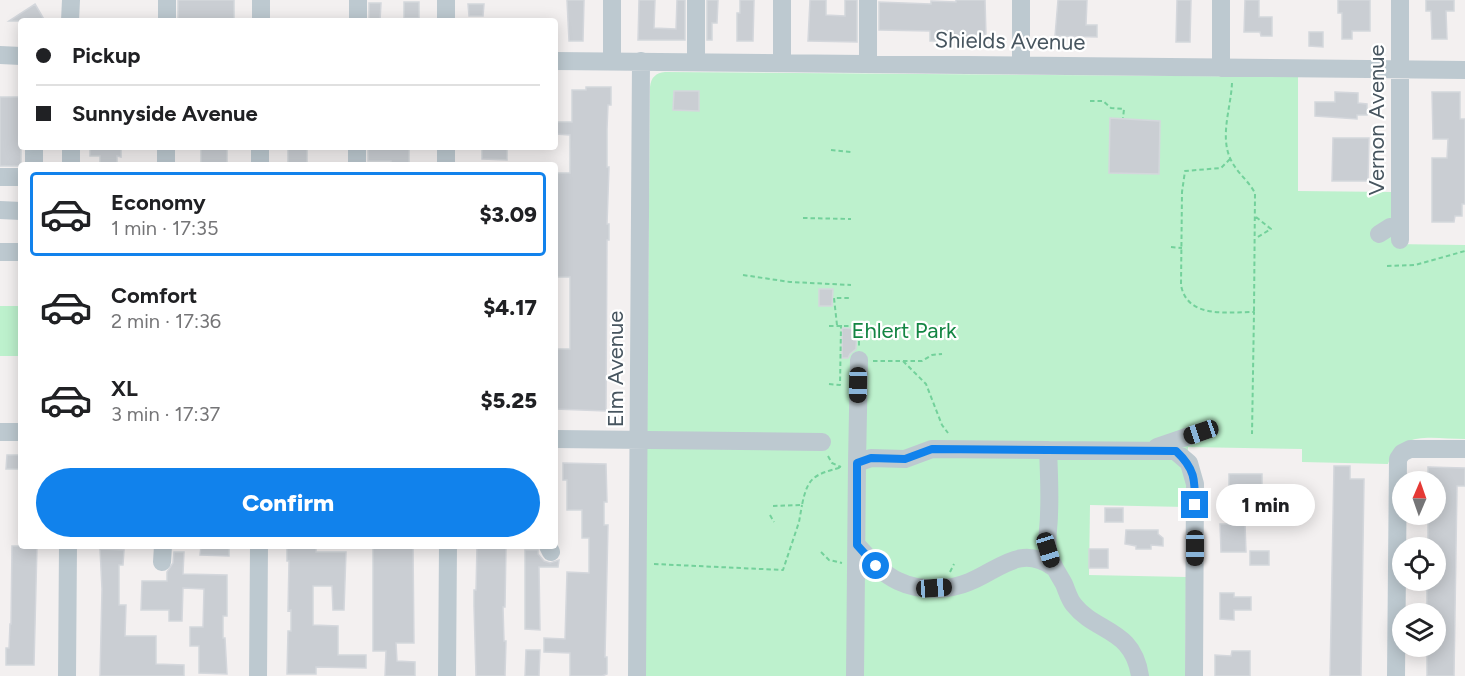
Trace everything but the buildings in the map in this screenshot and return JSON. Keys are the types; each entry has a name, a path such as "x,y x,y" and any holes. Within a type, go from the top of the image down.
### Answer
{"street":[{"path":"70,18 71,0"},
{"path":"167,0 167,18"},
{"path":"261,0 261,18"},
{"path":"358,0 358,18"},
{"path":"446,0 446,18"},
{"path":"612,0 612,61"},
{"path":"696,0 696,62"},
{"path":"782,0 782,63"},
{"path":"868,0 868,64"},
{"path":"1021,0 1021,65"},
{"path":"1221,0 1221,68"},
{"name":"Vernon Avenue","path":"1379,234 1390,227 1400,233 1400,0"},
{"path":"0,55 18,56"},
{"name":"Shields Avenue","path":"558,61 1465,70"},
{"name":"Elm Avenue","path":"637,676 641,61"},
{"path":"0,177 18,177"},
{"path":"0,210 18,211"},
{"path":"0,252 18,252"},
{"path":"855,676 857,545 849,465 859,360"},
{"path":"0,432 18,432"},
{"path":"1147,450 1201,432"},
{"path":"558,439 639,439 824,447"},
{"path":"1396,676 1396,467 1398,459 1402,453 1419,448 1465,449"},
{"path":"849,465 871,458 905,459 932,449 1176,451 1189,464 1195,484 1194,676"},
{"path":"1048,450 1050,481 1048,550 1053,567"},
{"path":"857,545 876,566 896,580 921,588 955,587 971,582 1015,558 1046,562 1053,567 1063,581 1073,603 1080,611 1116,633 1126,643 1138,665 1140,676"},
{"path":"67,676 68,549"},
{"path":"258,676 259,549"},
{"path":"447,676 448,549"}],"path":[{"path":"1232,83 1226,144 1230,159 1249,181 1255,193 1252,434"},
{"path":"1090,101 1103,101 1111,108 1124,109 1124,118"},
{"path":"831,150 851,152"},
{"path":"1230,159 1221,168 1185,171 1182,192 1183,294 1195,308 1206,311 1254,312"},
{"path":"1256,217 1271,229 1256,238"},
{"path":"802,218 851,219"},
{"path":"1171,247 1182,248"},
{"path":"1387,266 1415,265 1465,251"},
{"path":"743,275 790,282 851,285"},
{"path":"829,384 840,385 839,325 834,298 851,298"},
{"path":"829,326 859,326 859,360 922,361 932,355 942,354"},
{"path":"903,361 926,384 942,425 949,435"},
{"path":"824,447 832,463 849,465"},
{"path":"654,564 783,570 799,522 808,482 817,474 849,465"},
{"path":"773,506 802,505"},
{"path":"770,515 774,522"},
{"path":"821,552 829,560 857,565"}],"green space":[{"name":"Ehlert Park","path":"665,72 1298,77 1298,191 1392,192 1392,244 1465,245 1465,439 1419,438 1409,441 1393,453 1388,464 1302,462 1302,449 1188,447 1186,507 1090,505 1089,575 1186,577 1185,676 645,676 650,87 654,76"},
{"path":"0,306 18,306 18,356 0,356"}],"route":[{"path":"876,566 857,545 857,463 871,458 898,460 932,449 969,448 1176,451 1189,464 1195,484 1195,505"}]}
